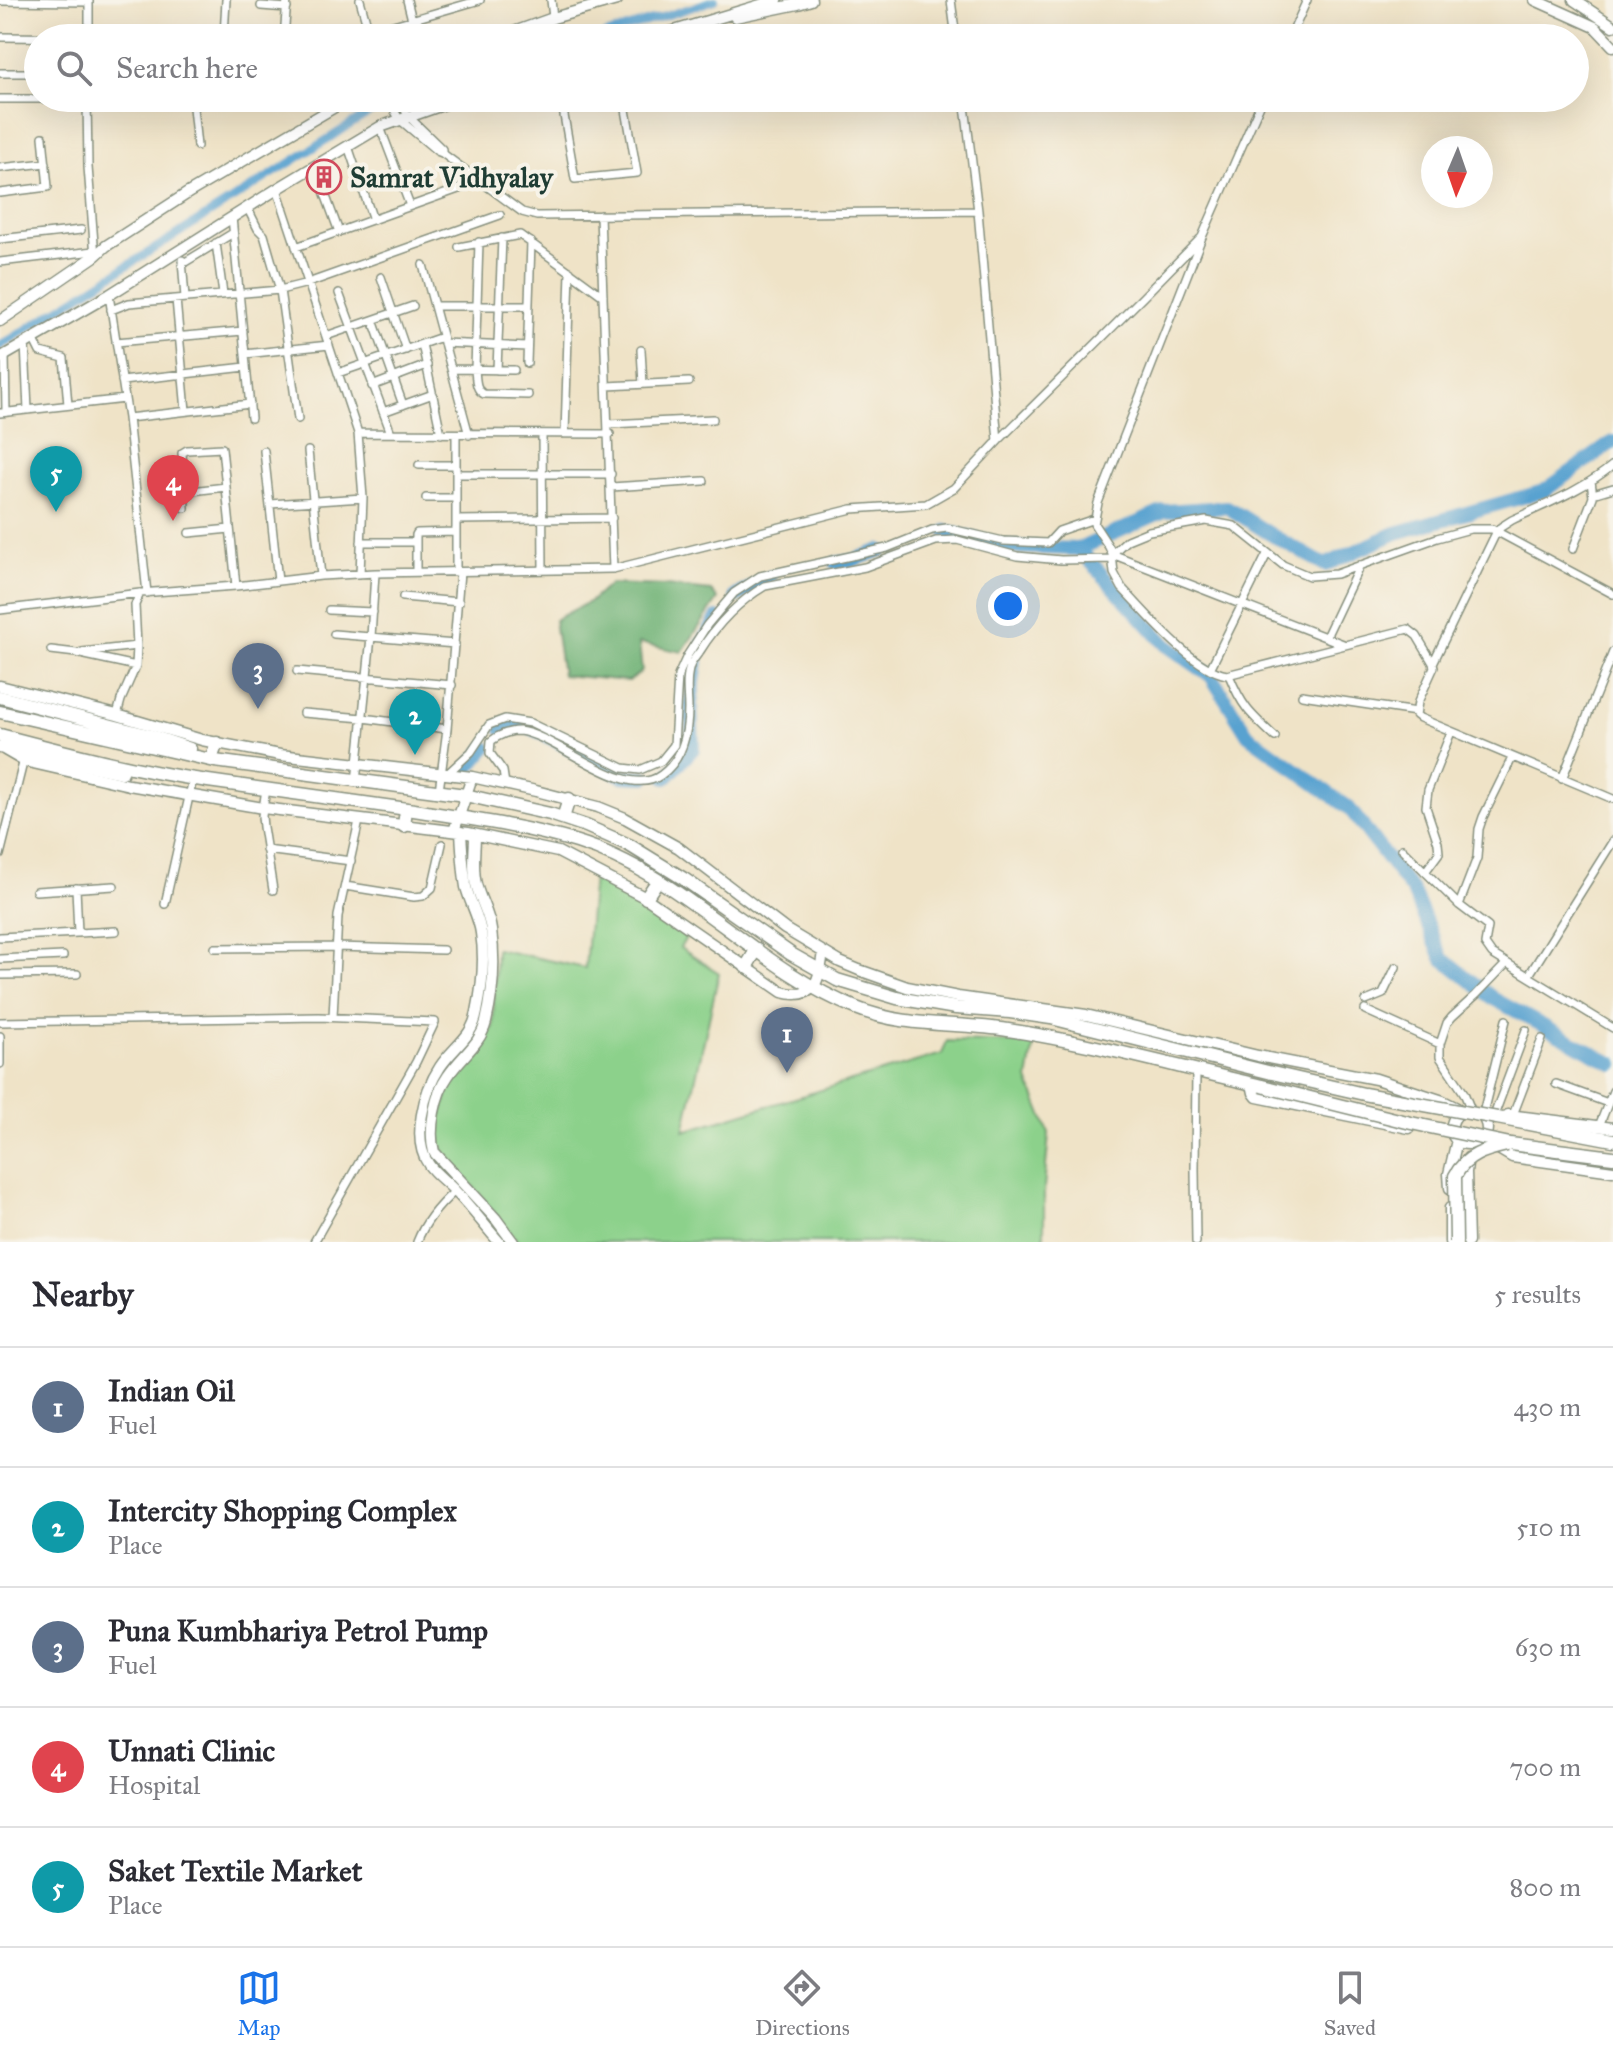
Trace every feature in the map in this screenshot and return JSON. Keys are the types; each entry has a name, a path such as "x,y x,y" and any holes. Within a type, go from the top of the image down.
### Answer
{"highway":[{"path":"0,697 151,736 203,753 213,760"},
{"path":"0,712 213,760 465,795 563,818 629,845 820,971 837,980 897,998 1051,1018 1257,1062 1272,1073 1364,1094 1613,1140"},
{"path":"0,735 193,779 509,824 580,842 622,859 676,891 813,989 890,1019 1008,1030 1095,1047 1510,1144 1613,1157"},
{"path":"213,760 217,743"},
{"path":"0,747 25,757 156,779 159,772"},
{"path":"311,775 313,759"},
{"path":"563,818 569,799"},
{"path":"404,826 406,809"},
{"path":"547,849 551,835"},
{"path":"646,898 658,880"},
{"path":"746,967 757,949"},
{"path":"1456,1242 1455,1176 1474,1148 1510,1144"}],"street":[{"path":"225,24 226,0"},
{"path":"360,0 367,24"},
{"path":"407,0 412,20"},
{"path":"402,24 450,4 480,0"},
{"path":"551,0 553,18"},
{"path":"536,24 617,0"},
{"path":"695,24 777,0"},
{"path":"717,17 740,17 811,0"},
{"path":"951,0 954,24"},
{"path":"1296,24 1307,0"},
{"path":"1535,0 1588,24"},
{"path":"1574,0 1613,26"},
{"path":"0,1 89,1 89,24"},
{"path":"261,6 287,4 285,24"},
{"path":"1589,24 1613,46"},
{"path":"0,37 24,37"},
{"path":"0,73 24,73"},
{"path":"0,99 24,99"},
{"path":"87,112 94,254"},
{"path":"193,112 197,146"},
{"path":"0,321 94,254 188,193 326,112"},
{"path":"400,112 442,149 442,153 529,215 978,211"},
{"path":"403,112 404,117"},
{"path":"125,399 3,412 2,356 109,295 380,127 419,112"},
{"path":"563,112 575,179 637,173 626,112"},
{"path":"966,112 978,211 998,441"},
{"path":"1257,112 1202,237 1098,503 1094,522 1111,555 1114,573 1122,588 1172,640 1218,674 1229,675 1408,629 1417,636 1433,663"},
{"path":"380,127 410,206"},
{"path":"0,193 46,188 49,183 43,137"},
{"path":"348,146 373,220"},
{"path":"0,168 46,163"},
{"path":"296,247 481,181"},
{"path":"277,189 358,433 363,498 360,574"},
{"path":"324,191 339,232"},
{"path":"247,207 264,235 280,290 298,419"},
{"path":"111,310 129,303 280,290 308,283 500,215"},
{"path":"600,215 613,569"},
{"path":"232,217 251,418"},
{"path":"0,239 81,230"},
{"path":"182,264 233,233"},
{"path":"459,247 520,235 603,296"},
{"path":"0,610 321,576 613,569 852,509 926,504 954,488 1202,237"},
{"path":"497,370 502,238"},
{"path":"479,242 475,369 480,392 528,395"},
{"path":"527,363 531,242"},
{"path":"216,243 223,294"},
{"path":"182,249 179,336 186,411"},
{"path":"0,262 94,254"},
{"path":"423,265 469,435"},
{"path":"565,434 570,271"},
{"path":"381,277 406,350"},
{"path":"339,293 391,433"},
{"path":"109,295 128,418 143,593 135,605 136,666 117,715"},
{"path":"245,354 327,341 351,328 413,306"},
{"path":"434,306 529,306"},
{"path":"373,320 403,405"},
{"path":"116,342 243,331"},
{"path":"29,340 40,352 64,358 68,405"},
{"path":"28,410 29,340"},
{"path":"338,373 422,344 443,340 527,347"},
{"path":"422,344 441,434"},
{"path":"641,350 643,384"},
{"path":"372,386 427,365"},
{"path":"122,381 246,367"},
{"path":"451,369 514,370"},
{"path":"607,386 689,382"},
{"path":"383,412 433,394"},
{"path":"128,418 250,404"},
{"path":"609,424 713,419"},
{"path":"358,433 610,434"},
{"path":"542,434 543,570"},
{"path":"439,791 444,774 459,602 456,435"},
{"path":"185,508 182,453 222,448 236,586"},
{"path":"264,451 278,581"},
{"path":"308,451 321,576"},
{"path":"419,465 542,474 611,474"},
{"path":"1613,465 1591,481 1512,520 1498,531 1433,663 1416,712 1420,718 1451,732 1613,799"},
{"path":"611,487 704,481"},
{"path":"1573,549 1593,494 1591,481"},
{"path":"183,492 226,487"},
{"path":"1593,494 1613,488"},
{"path":"270,504 363,498"},
{"path":"426,498 456,498"},
{"path":"456,520 612,518"},
{"path":"1111,555 1127,540 1149,531 1206,521 1234,526 1283,565 1309,576 1336,574 1470,529 1492,529 1613,594"},
{"path":"444,774 471,752 489,725 505,719 530,723 623,768 640,770 661,761 674,745 678,676 687,656 707,625 734,593 760,576 887,548 932,530 947,528 1003,541 1048,543 1059,531 1094,522"},
{"path":"189,533 230,529"},
{"path":"416,572 417,533 456,532"},
{"path":"505,784 503,771 490,753 491,741 500,734 519,731 621,778 639,781 659,777 676,760 685,741 690,667 710,635 750,595 765,586 865,567 936,541 957,540 1017,556 1061,560 1111,555 1345,645"},
{"path":"361,542 416,542"},
{"path":"1210,669 1267,554"},
{"path":"1326,637 1360,565"},
{"path":"356,782 375,573"},
{"path":"403,597 459,602"},
{"path":"329,610 373,612"},
{"path":"334,634 455,644"},
{"path":"76,653 137,646"},
{"path":"51,650 136,666"},
{"path":"1562,779 1613,652"},
{"path":"297,671 452,685"},
{"path":"1229,675 1244,706 1275,737"},
{"path":"0,686 217,743 280,755 472,777 598,807 679,848 785,929 823,952 859,970 907,987 1076,1013 1257,1062 1376,1079 1474,1112 1484,1118 1487,1129 1474,1148 1466,1172 1468,1242"},
{"path":"1302,695 1416,712"},
{"path":"303,713 447,729"},
{"path":"1425,872 1439,853 1426,807 1428,790 1451,732"},
{"path":"0,855 25,757 129,785 263,808 458,832 558,852 646,898 782,992 803,995 813,989 823,952"},
{"path":"1459,905 1477,858 1483,817 1512,758"},
{"path":"472,777 459,816 458,832 466,884 482,943 477,1011 467,1037 440,1067 425,1103 421,1145 429,1166 499,1242"},
{"path":"165,904 193,779"},
{"path":"266,789 262,816 273,890"},
{"path":"333,1017 338,916 359,821"},
{"path":"475,835 476,884 491,928 489,1007 479,1040 447,1076 433,1118 431,1142 434,1152 513,1242"},
{"path":"1529,975 1613,841"},
{"path":"345,886 423,896 432,888 442,844"},
{"path":"1402,849 1459,905 1488,927 1487,949 1506,964 1613,1028"},
{"path":"266,850 351,861"},
{"path":"36,891 114,886"},
{"path":"76,888 78,933"},
{"path":"0,937 116,931"},
{"path":"215,948 443,950"},
{"path":"0,959 63,956"},
{"path":"1474,1112 1440,1057 1440,1044 1447,1023 1506,964"},
{"path":"1396,967 1383,994 1366,1006 1379,1016 1440,1044"},
{"path":"0,975 77,974"},
{"path":"1379,1016 1383,1007"},
{"path":"0,1022 333,1017 435,1022 416,1062 314,1242"},
{"path":"1474,1112 1506,1020"},
{"path":"1495,1113 1526,1030"},
{"path":"0,1036 0,1064"},
{"path":"1513,1115 1542,1039"},
{"path":"1196,1071 1196,1242"},
{"path":"1556,1084 1608,1103"},
{"path":"1257,1085 1254,1093 1257,1097 1456,1138 1474,1148 1512,1157 1613,1171"},
{"path":"1599,1126 1613,1091"},
{"path":"1450,1242 1449,1174 1456,1138 1452,1131 1453,1120 1474,1112 1495,1113 1613,1128"},
{"path":"417,1242 424,1224 455,1191"}],"green space":[{"path":"610,584 711,591 718,599 682,652 639,643 642,671 629,681 562,675 554,620 591,601"},
{"path":"593,876 690,931 680,948 719,973 684,1131 942,1054 947,1041 1034,1043 1028,1080 1049,1133 1044,1188 1044,1242 518,1242 441,1148 437,1129 450,1087 483,1049 493,1026 496,949 585,968"}],"waterway":[{"path":"640,24 715,0"},
{"path":"0,346 370,112"},
{"path":"946,531 1003,547 1079,549 1164,511 1227,507 1325,565 1396,533 1544,491 1613,442"},
{"path":"1079,549 1166,645 1211,676 1248,735 1349,808 1413,892 1442,958 1494,999 1613,1064"},
{"path":"836,563 881,550"},
{"path":"736,596 770,577"},
{"path":"702,645 717,618"},
{"path":"666,778 693,749 691,703 697,661"},
{"path":"502,729 524,724 622,776 645,777"},
{"path":"469,768 486,748"}],"place":[{"name":"Samrat Vidhyalay","path":"324,177"},
{"name":"Saket Textile Market","path":"56,512"},
{"name":"Unnati Clinic","path":"173,521"},
{"name":"Puna Kumbhariya Petrol Pump","path":"258,709"},
{"name":"Intercity Shopping Complex","path":"415,755"},
{"name":"Indian Oil","path":"787,1073"}]}
